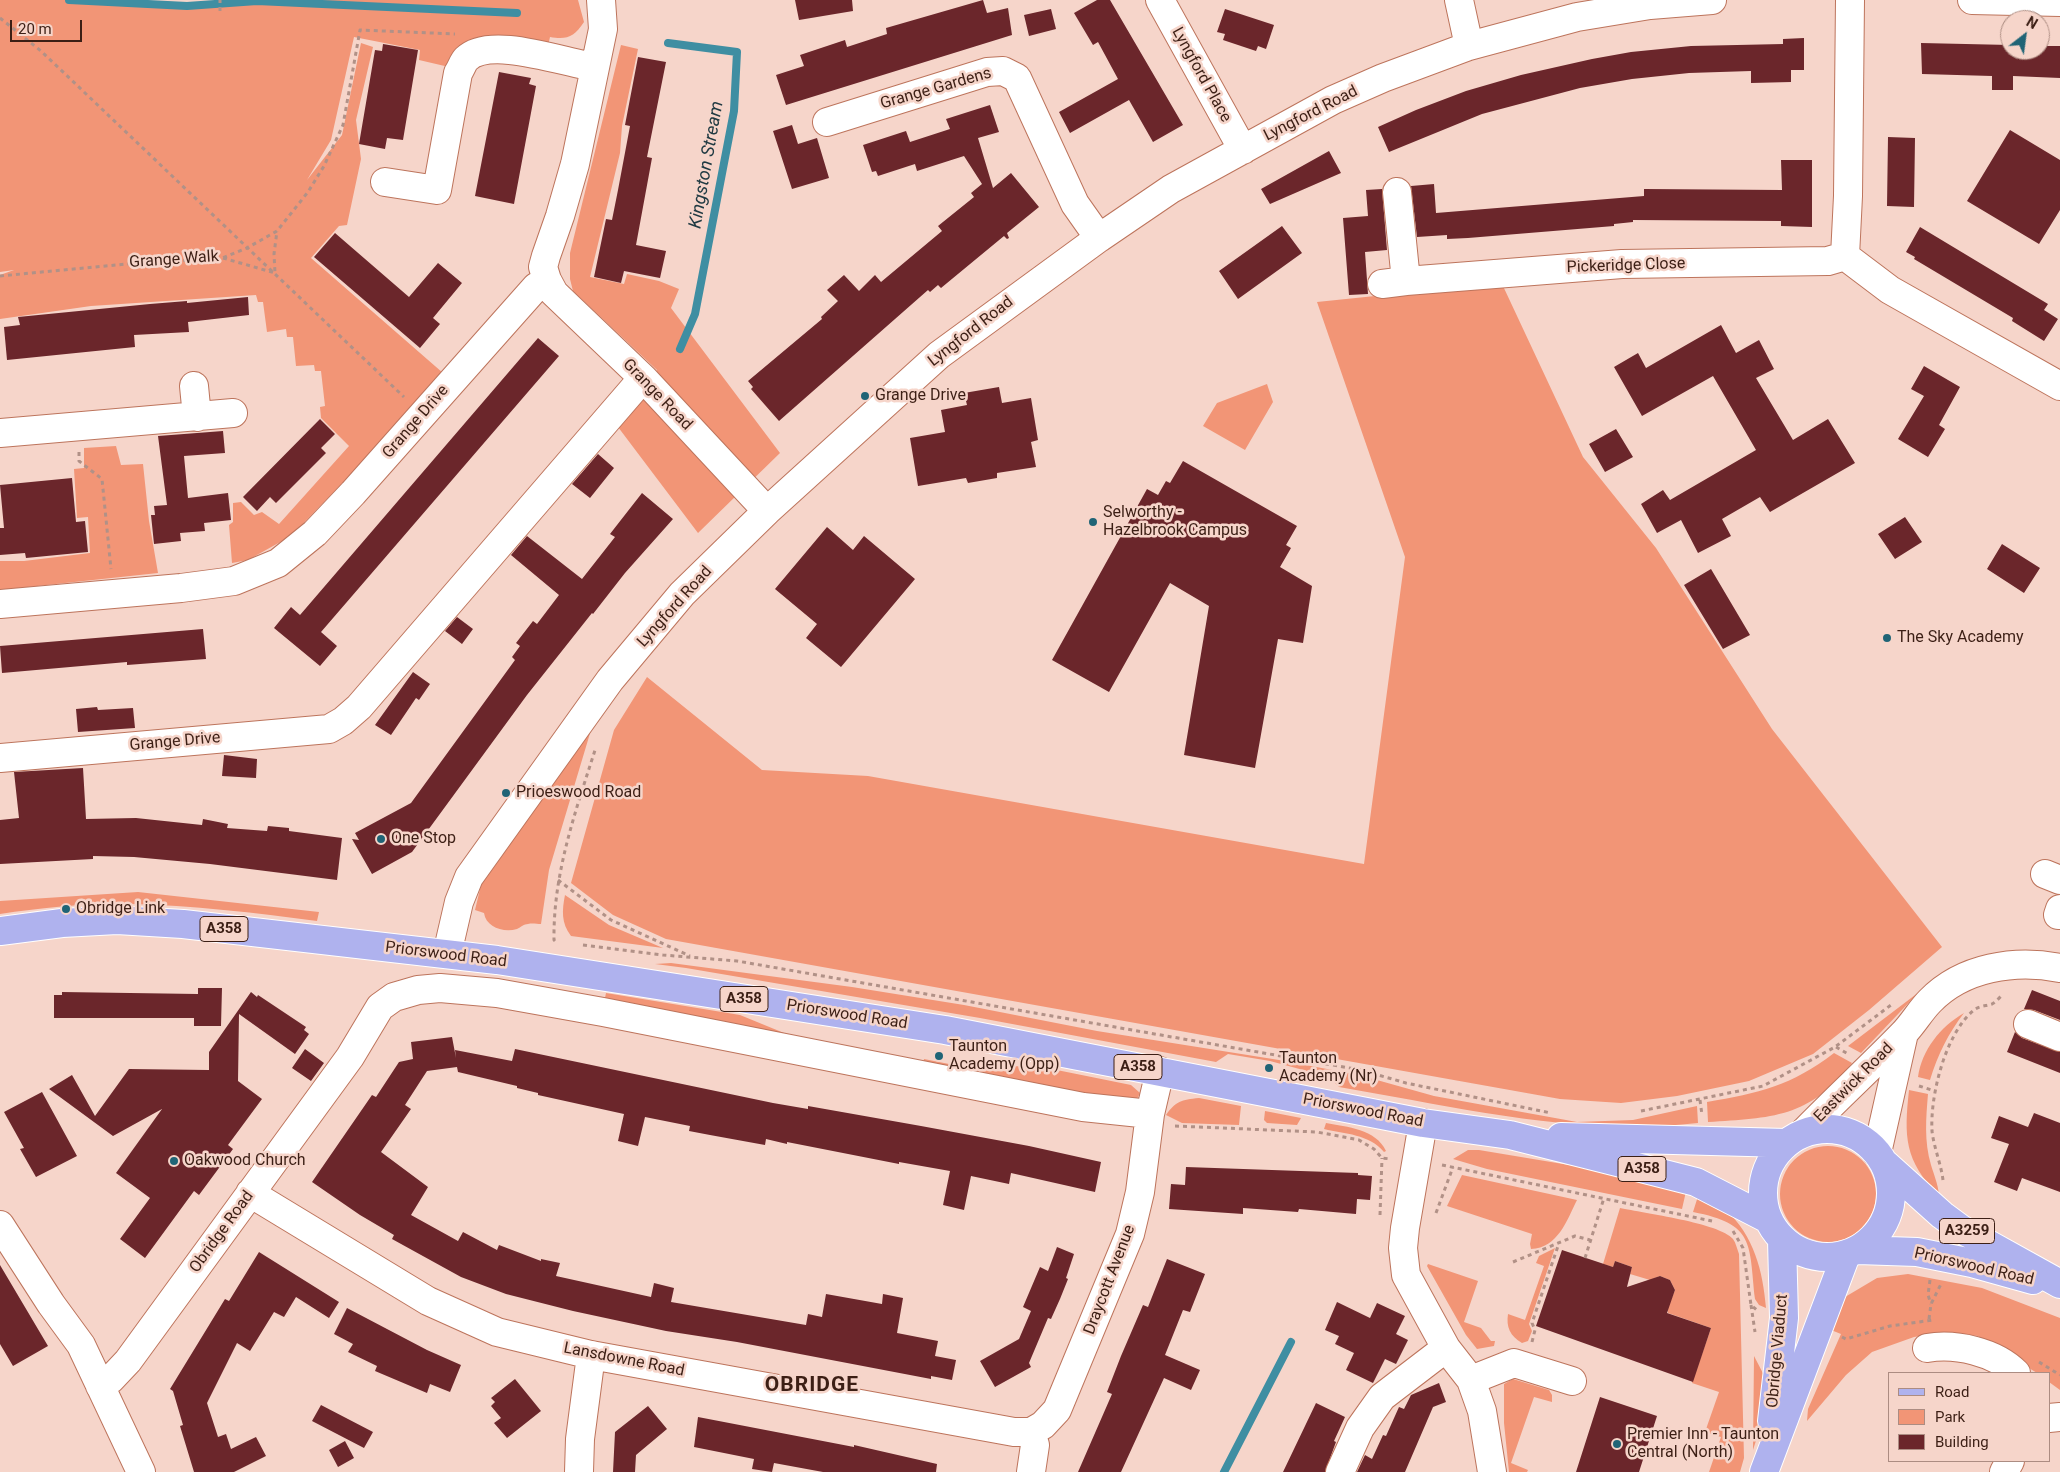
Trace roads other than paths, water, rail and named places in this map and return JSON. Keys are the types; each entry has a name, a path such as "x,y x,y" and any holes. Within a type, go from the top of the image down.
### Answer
{"main road":[{"name":"Priorswood Road","path":"0,931 62,923 118,920 183,924 571,970 945,1030 1423,1123 1510,1136 1696,1182 1775,1230 1801,1252 1823,1257 1852,1252 1917,1252 2060,1286"},
{"name":"Priorswood Road","path":"1510,1136 1671,1141 1795,1138 1823,1129 1843,1131 1862,1139 1942,1215 1961,1229 2060,1286"},
{"path":"1775,1230 1763,1199 1764,1178 1772,1158 1795,1138"},
{"path":"1852,1252 1876,1233 1888,1212 1891,1195 1889,1179 1880,1158"},
{"name":"Obridge Viaduct","path":"1765,1467 1784,1318 1775,1230"},
{"name":"Obridge Viaduct","path":"1765,1467 1852,1252"}],"street":[{"path":"546,280 543,266 560,216 574,164 604,29 601,0"},
{"name":"Lyngford Place","path":"1160,0 1243,150"},
{"path":"1458,0 1468,46"},
{"name":"Lyngford Road","path":"448,954 459,902 469,877 610,680 682,594 767,511 939,355 1099,238 1170,189 1350,93 1383,78 1468,46 1577,17 1650,5 1712,0"},
{"path":"1850,0 1848,196 1845,256 1890,290 2060,386"},
{"path":"1972,0 2060,2"},
{"path":"385,182 437,190 458,72 466,59 479,52 496,49 515,50 595,67"},
{"name":"Grange Gardens","path":"827,122 987,72 1003,71 1017,78 1076,204 1099,238"},
{"name":"Pickeridge Close","path":"1397,192 1394,282 1622,264 1828,261 1845,256"},
{"name":"Grange Road","path":"546,280 554,293 643,378 767,511"},
{"name":"Grange Drive","path":"0,604 181,588 234,581 278,563 315,533 353,493 536,287 546,280"},
{"name":"Grange Drive","path":"0,758 329,729 343,722 359,708 643,378"},
{"path":"194,386 197,416"},
{"path":"0,433 233,413"},
{"name":"Eastwick Road","path":"1795,1138 1904,1033 1930,1001 1954,981 2001,965 2060,968"},
{"name":"Priorswood Road","path":"418,990 440,988 497,993 660,1023 1064,1103 1150,1114"},
{"name":"Obridge Road","path":"100,1386 111,1379 128,1361 350,1056 380,1007 394,998 418,990"},
{"path":"2028,1024 2060,1037"},
{"name":"Eastwick Road","path":"1880,1158 1904,1033"},
{"name":"Draycott Avenue","path":"1031,1432 1043,1425 1057,1410 1130,1234 1140,1192 1150,1114 1160,1071"},
{"path":"1423,1123 1405,1228 1403,1248 1406,1275 1446,1348 1471,1380 1482,1412 1492,1472"},
{"name":"Lansdowne Road","path":"250,1193 428,1301 497,1332 591,1355 1014,1432 1031,1432"},
{"path":"0,1225 51,1304 81,1345 141,1472"},
{"path":"1928,1348 1942,1345 1980,1352 2009,1366 2026,1367"},
{"path":"1340,1472 1360,1428 1382,1397 1446,1348"},
{"path":"579,1472 580,1438 591,1355"},
{"path":"1471,1380 1514,1363 1572,1381"},
{"path":"1031,1432 1035,1445 1031,1472"}],"waterway":[{"name":"Kingston Stream","path":"69,0 187,6 257,1 517,13"},
{"name":"Kingston Stream","path":"668,43 737,52 734,111 695,314 680,349"},
{"name":"Kingston Stream","path":"1224,1472 1291,1342"}],"place":[{"name":"Grange Drive","path":"865,396"},
{"name":"Selworthy - Hazelbrook Campus","path":"1093,522"},
{"name":"The Sky Academy","path":"1887,638"},
{"name":"Prioeswood Road","path":"506,793"},
{"name":"One Stop","path":"381,839"},
{"name":"Obridge Link","path":"66,909"},
{"name":"Taunton Academy (Opp)","path":"939,1056"},
{"name":"Taunton Academy (Nr)","path":"1269,1068"},
{"name":"Oakwood Church","path":"174,1161"},
{"name":"Premier Inn - Taunton Central (North)","path":"1617,1444"}],"district":[{"name":"OBRIDGE","path":"812,1386"}]}
